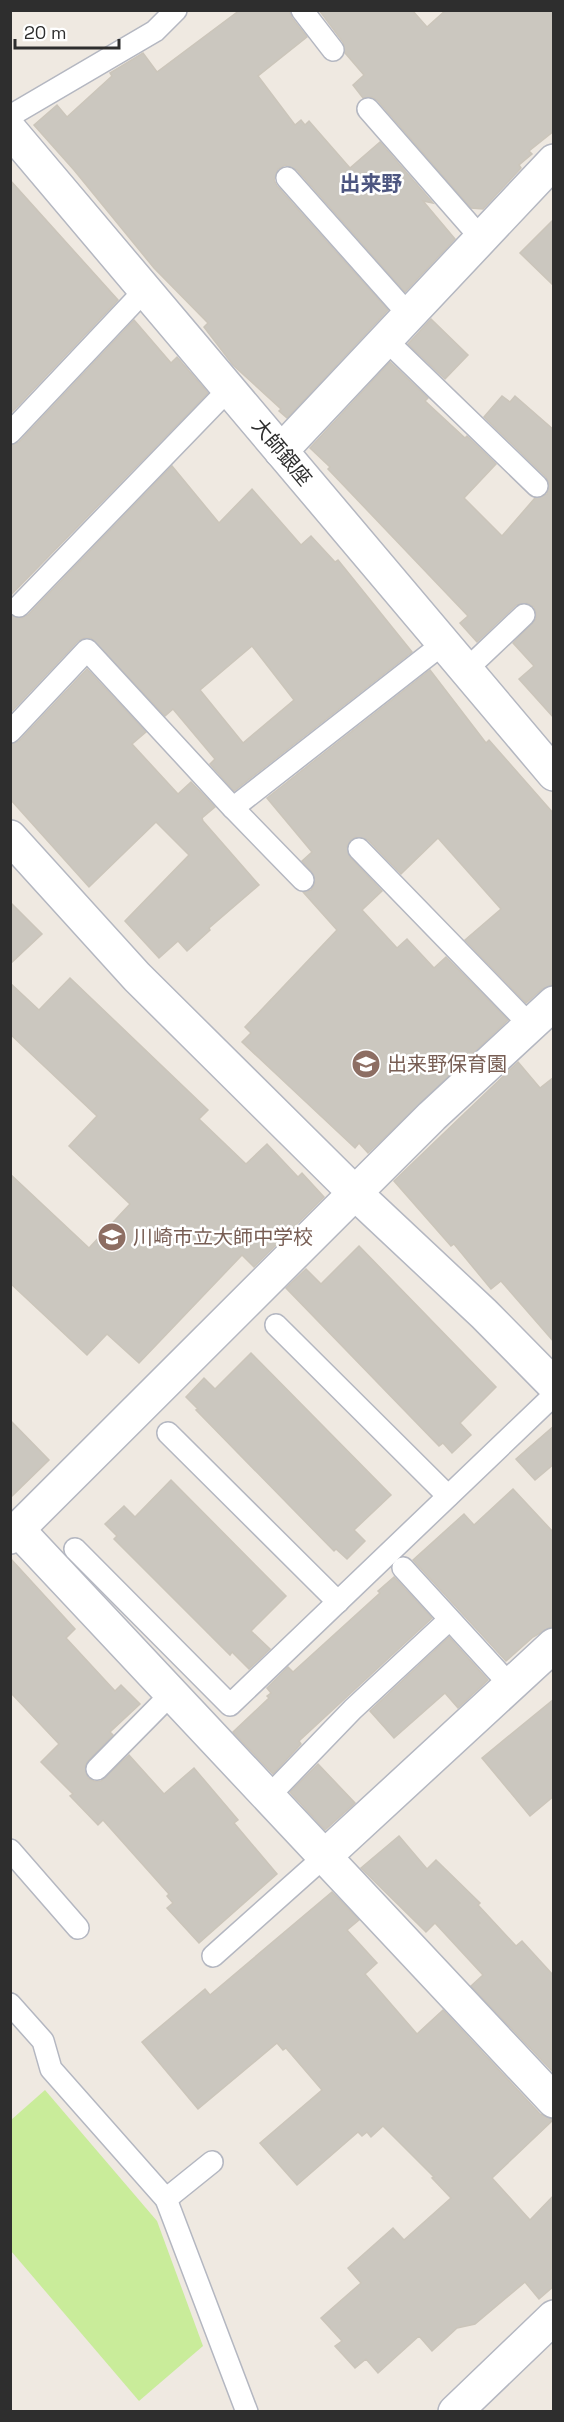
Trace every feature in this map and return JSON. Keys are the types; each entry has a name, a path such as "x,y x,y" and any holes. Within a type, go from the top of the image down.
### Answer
{"street":[{"name":"大師銀座","path":"10,130 554,774"},
{"path":"281,451 554,161"},
{"path":"10,837 137,977 355,1193 484,1314 554,1384"},
{"path":"554,1003 432,1116 14,1533 171,1694 554,2101"},
{"path":"324,1857 431,1767 510,1685 554,1645"},
{"path":"454,2412 554,2317"}],"lane":[{"path":"10,116 155,31 176,10"},
{"path":"302,10 333,50"},
{"path":"368,109 481,238"},
{"path":"287,178 409,315"},
{"path":"10,433 145,290"},
{"path":"386,340 537,486"},
{"path":"19,606 229,389"},
{"path":"466,670 524,615"},
{"path":"233,808 444,643"},
{"path":"10,732 87,650 303,880"},
{"path":"359,849 530,1025"},
{"path":"276,1325 448,1496"},
{"path":"75,1549 230,1705 554,1395"},
{"path":"168,1433 338,1602"},
{"path":"403,1568 510,1685"},
{"path":"268,1797 353,1709 449,1620"},
{"path":"97,1769 171,1694"},
{"path":"10,1850 78,1928"},
{"path":"213,1956 324,1857"},
{"path":"10,2004 43,2041 51,2069 166,2199 247,2412"},
{"path":"166,2199 212,2162"}],"green space":[{"path":"45,2090 157,2221 203,2346 139,2401 11,2251 11,2120"}],"building":[{"path":"240,10 289,10 292,18 307,37 258,76 295,125 301,120 305,125 309,121 350,168 380,142 433,203 423,201 455,239 405,292 297,170 285,165 278,169 274,180 277,186 388,310 287,418 279,411 281,409 233,365 204,327 208,323 154,268 34,125 57,105 67,117 112,76 110,73 143,53 157,72"},
{"path":"319,10 412,10 427,27 446,10 554,10 554,131 529,151 532,154 519,165 521,168 483,209 471,208 378,101 372,97 363,98 353,85 364,75 345,53 343,42"},
{"path":"10,180 118,300 10,414"},
{"path":"554,219 554,286 520,253"},
{"path":"431,319 468,355 445,379 408,344"},
{"path":"134,320 171,363 177,357 208,393 10,596 10,445 19,442"},
{"path":"390,362 428,398 425,401 496,464 464,498 502,536 535,498 547,494 549,483 546,477 484,417 502,396 510,402 515,396 554,430 554,718 519,679 534,666 513,643 536,619 534,607 527,603 516,605 477,642 460,623 468,616 310,448"},
{"path":"172,466 219,523 252,489 301,545 311,536 335,562 338,560 412,652 234,791 210,764 215,759 173,709 165,716 91,638 78,641 10,713 10,615 22,618 28,615","holes":["252,646 294,700 243,743 200,690"]},
{"path":"87,669 146,732 132,744 178,794 191,782 215,807 202,818 203,821 259,885 209,928 210,930 187,951 178,941 159,958 125,921 189,855 156,822 89,887 10,799 10,744 19,741"},
{"path":"430,670 486,743 489,740 554,814 554,985 542,989 526,1003 465,940 501,909 438,838 401,874 368,840 356,837 351,840 347,846 350,857 382,891 362,910 397,948 407,939 434,968 446,957 508,1020 368,1153 359,1143 355,1148 242,1042 251,1033 245,1027 337,930 303,892 311,890 315,883 312,872 302,861 312,852 267,798"},
{"path":"10,902 42,934 10,964"},
{"path":"70,978 208,1110 199,1119 246,1164 267,1144 298,1177 302,1173 324,1197 254,1267 242,1255 139,1363 107,1334 87,1355 10,1283 10,1174 89,1248 130,1204 69,1146 97,1116 10,1034 10,983 39,1010"},
{"path":"518,1062 540,1088 554,1077 554,1342 501,1281 491,1289 454,1244 451,1246 394,1181"},
{"path":"359,1246 496,1387 460,1423 471,1435 452,1453 443,1443 439,1446 286,1288 306,1269 321,1284"},
{"path":"251,1353 391,1495 354,1530 365,1541 347,1559 336,1549 334,1551 186,1397 204,1378 215,1389"},
{"path":"10,1420 49,1460 10,1498"},
{"path":"554,1426 554,1464 535,1480 516,1459"},
{"path":"171,1480 286,1596 251,1631 270,1649 249,1669 232,1652 230,1655 114,1539 117,1536 105,1524 124,1506 135,1517"},
{"path":"513,1489 554,1533 554,1625 533,1637 506,1661 413,1560 464,1514 474,1525"},
{"path":"10,1558 75,1629 66,1638 115,1691 121,1685 140,1704 110,1732 113,1735 88,1761 85,1766 88,1778 101,1781 129,1755 164,1794 194,1768 238,1820 234,1823 277,1874 199,1943 167,1908 173,1903 167,1896 169,1894 103,1820 98,1825 70,1796 73,1794 41,1762 59,1744 10,1692"},
{"path":"394,1577 432,1618 299,1741 301,1744 273,1774 233,1732 269,1698 267,1696 271,1693 267,1688 288,1667 293,1672 380,1593 378,1591"},
{"path":"449,1637 488,1680 458,1708 445,1693 394,1738 370,1711"},
{"path":"554,1699 554,1796 530,1816 482,1758"},
{"path":"318,1764 355,1803 325,1830 290,1792"},
{"path":"399,1836 427,1869 436,1860 480,1903 478,1905 516,1946 522,1941 554,1976 554,2073 471,1986 483,1975 435,1923 426,1932 361,1868"},
{"path":"332,1892 359,1920 347,1930 377,1963 365,1974 417,2034 443,2010 540,2114 554,2119 492,2178 530,2220 554,2195 554,2286 539,2299 525,2282 475,2324 457,2328 432,2351 419,2336 378,2373 366,2359 355,2368 335,2346 342,2341 321,2318 361,2283 348,2268 393,2228 404,2240 451,2198 432,2178 434,2177 383,2126 371,2137 367,2132 362,2136 358,2132 297,2185 260,2143 322,2090 286,2048 283,2050 277,2043 198,2109 142,2042 205,1989 210,1995"}],"place":[{"name":"出来野保育園","path":"366,1064"},
{"name":"川崎市立大師中学校","path":"112,1237"}],"district":[{"name":"出来野","path":"371,183"}]}
